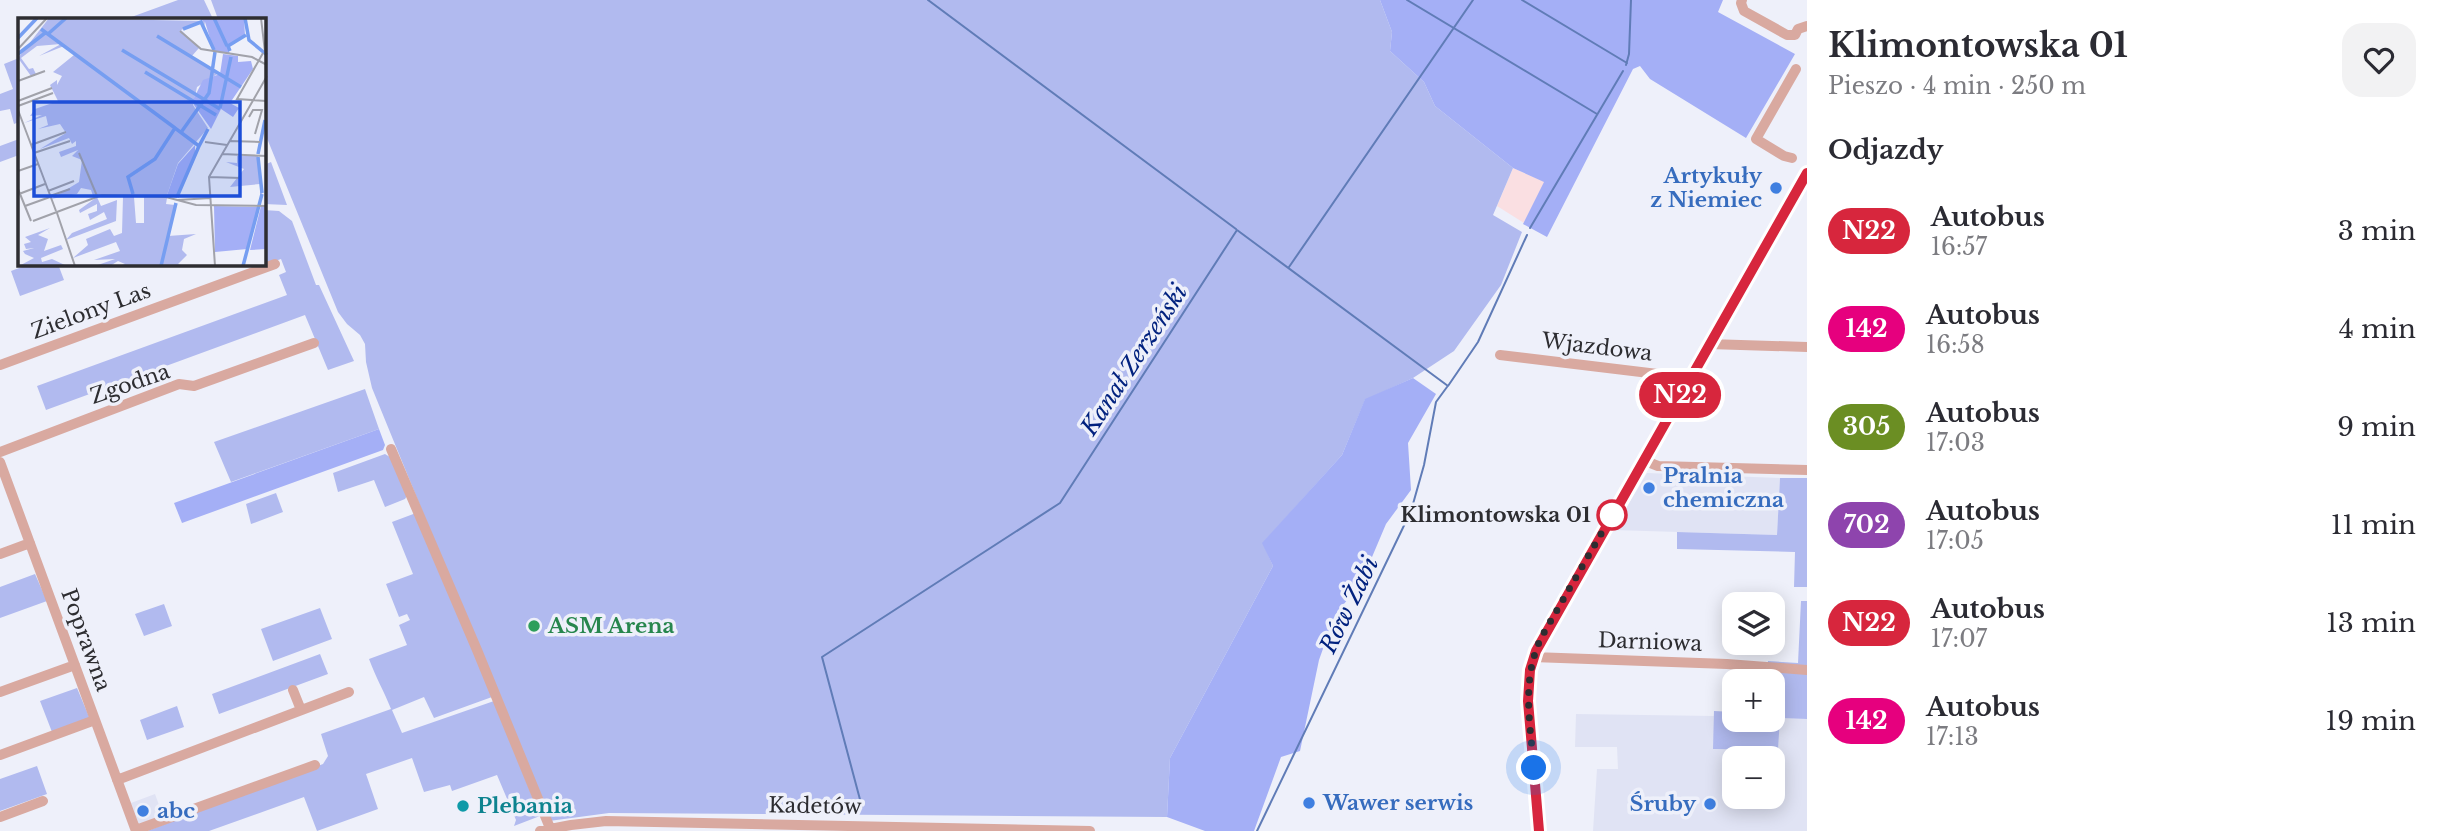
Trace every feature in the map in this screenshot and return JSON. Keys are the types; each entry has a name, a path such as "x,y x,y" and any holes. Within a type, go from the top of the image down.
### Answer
{"street":[{"path":"1742,0 1744,11 1787,35 1795,35 1798,29 1807,26"},
{"path":"1793,158 1784,156 1756,139 1796,69"},
{"path":"1539,831 1528,701 1533,657 1542,636 1807,173"},
{"name":"Zielony Las","path":"0,365 275,264"},
{"name":"Zgodna","path":"0,452 179,384 194,386 314,343"},
{"path":"1709,344 1807,347"},
{"name":"Wjazdowa","path":"1500,355 1689,380"},
{"path":"391,449 477,650 545,830"},
{"path":"1643,460 1658,466 1807,470"},
{"name":"Poprawna","path":"0,462 136,831"},
{"path":"0,554 30,542"},
{"name":"Darniowa","path":"1533,657 1727,664 1807,670"},
{"path":"0,692 75,665"},
{"path":"293,690 301,710"},
{"path":"117,780 349,692"},
{"path":"0,755 95,720"},
{"path":"136,831 315,765"},
{"path":"0,817 43,801"},
{"name":"Kadetów","path":"545,830 606,821 1090,831"}],"shaded area":[{"path":"178,0 204,0 213,18 129,18"},
{"path":"211,0 1380,0 1392,32 1390,51 1424,82 1435,106 1513,168 1493,215 1522,232 1501,285 1454,351 1413,378 1365,400 1342,455 1263,543 1273,566 1170,758 1167,817 609,813 549,821 372,388 365,344 338,312 266,136 266,18 218,18"},
{"path":"1380,0 1723,0 1718,12 1795,54 1746,138 1650,79 1640,66 1633,69 1547,237 1523,224 1544,182 1513,168 1435,106 1424,82 1390,51 1392,32"},
{"path":"18,58 18,122 14,124 10,109 0,111 0,94 13,89 4,64"},
{"path":"18,139 18,155 0,162 0,146"},
{"path":"271,162 287,205 266,204 266,164"},
{"path":"1513,168 1545,182 1524,223 1497,206"},
{"path":"266,210 279,211 292,221 316,285 319,285 354,361 328,370 305,315 46,410 37,386 287,295 279,275 286,272 281,259 266,264"},
{"path":"25,266 59,266 64,280 20,296 11,271"},
{"path":"1413,378 1436,394 1408,443 1411,490 1386,524 1361,583 1335,615 1319,660 1300,751 1281,757 1254,831 1205,831 1167,817 1170,758 1273,566 1262,543 1342,455 1365,399"},
{"path":"365,389 379,429 231,482 214,442"},
{"path":"379,429 385,445 383,450 182,523 174,503"},
{"path":"385,454 393,459 408,494 405,499 385,507 374,480 338,492 333,473"},
{"path":"1647,473 1780,478 1777,535 1613,530"},
{"path":"1780,478 1807,478 1807,587 1794,587 1795,552 1677,549 1677,532 1777,535"},
{"path":"276,493 283,512 251,524 246,504"},
{"path":"416,513 492,697 434,718 424,697 392,710 402,733 494,701 540,816 514,826 516,820 497,775 452,791 450,785 424,792 412,758 366,774 378,809 317,831 304,797 209,831 147,831 323,764 328,756 321,734 391,709 369,659 407,645 399,625 410,620 407,614 399,617 386,584 413,574 392,522"},
{"path":"35,574 47,601 0,618 0,587"},
{"path":"1801,601 1807,601 1807,719 1785,718 1785,669 1768,669 1768,661 1798,663"},
{"path":"164,604 172,626 144,636 135,614"},
{"path":"320,608 332,639 273,661 261,629"},
{"path":"320,654 328,674 219,714 212,694"},
{"path":"77,688 90,719 52,732 40,701"},
{"path":"177,706 184,727 147,740 140,720"},
{"path":"1714,711 1722,711 1722,732 1779,732 1778,746 1722,746 1722,749 1713,749"},
{"path":"1576,714 1714,716 1714,749 1722,749 1722,809 1785,809 1785,746 1778,746 1779,732 1785,732 1785,718 1807,719 1807,831 1593,831 1597,769 1618,769 1617,747 1575,747"},
{"path":"37,766 47,794 0,811 0,779"},
{"path":"155,794 163,816 139,825 131,803"}],"waterway":[{"path":"928,0 1236,229"},
{"path":"1407,0 1597,114"},
{"path":"1289,267 1473,0"},
{"path":"1522,0 1627,63"},
{"name":"Kanał Zerzeński","path":"1626,65 1629,54 1631,0"},
{"name":"Kanał Zerzeński","path":"1530,228 1623,71"},
{"name":"Kanał Zerzeński","path":"862,807 822,657 1060,503 1237,230 1448,386 1478,342 1527,235"},
{"name":"Rów Żabi","path":"1257,831 1411,511 1424,465 1436,402 1447,387"}],"bus line":[{"name":"N22","path":"1539,831 1528,687 1530,670 1542,636 1807,173"}],"place":[{"name":"Artykuły z Niemiec","path":"1776,188"},
{"name":"Pralnia chemiczna","path":"1649,488"},
{"name":"Klimontowska 01","path":"1612,515"},
{"name":"ASM Arena","path":"534,626"},
{"name":"Wawer serwis","path":"1309,803"},
{"name":"Śruby","path":"1710,804"},
{"name":"Plebania","path":"463,806"},
{"name":"abc","path":"143,811"}],"route":[{"path":"1534,768 1528,701 1533,657 1542,636 1612,515"}]}
